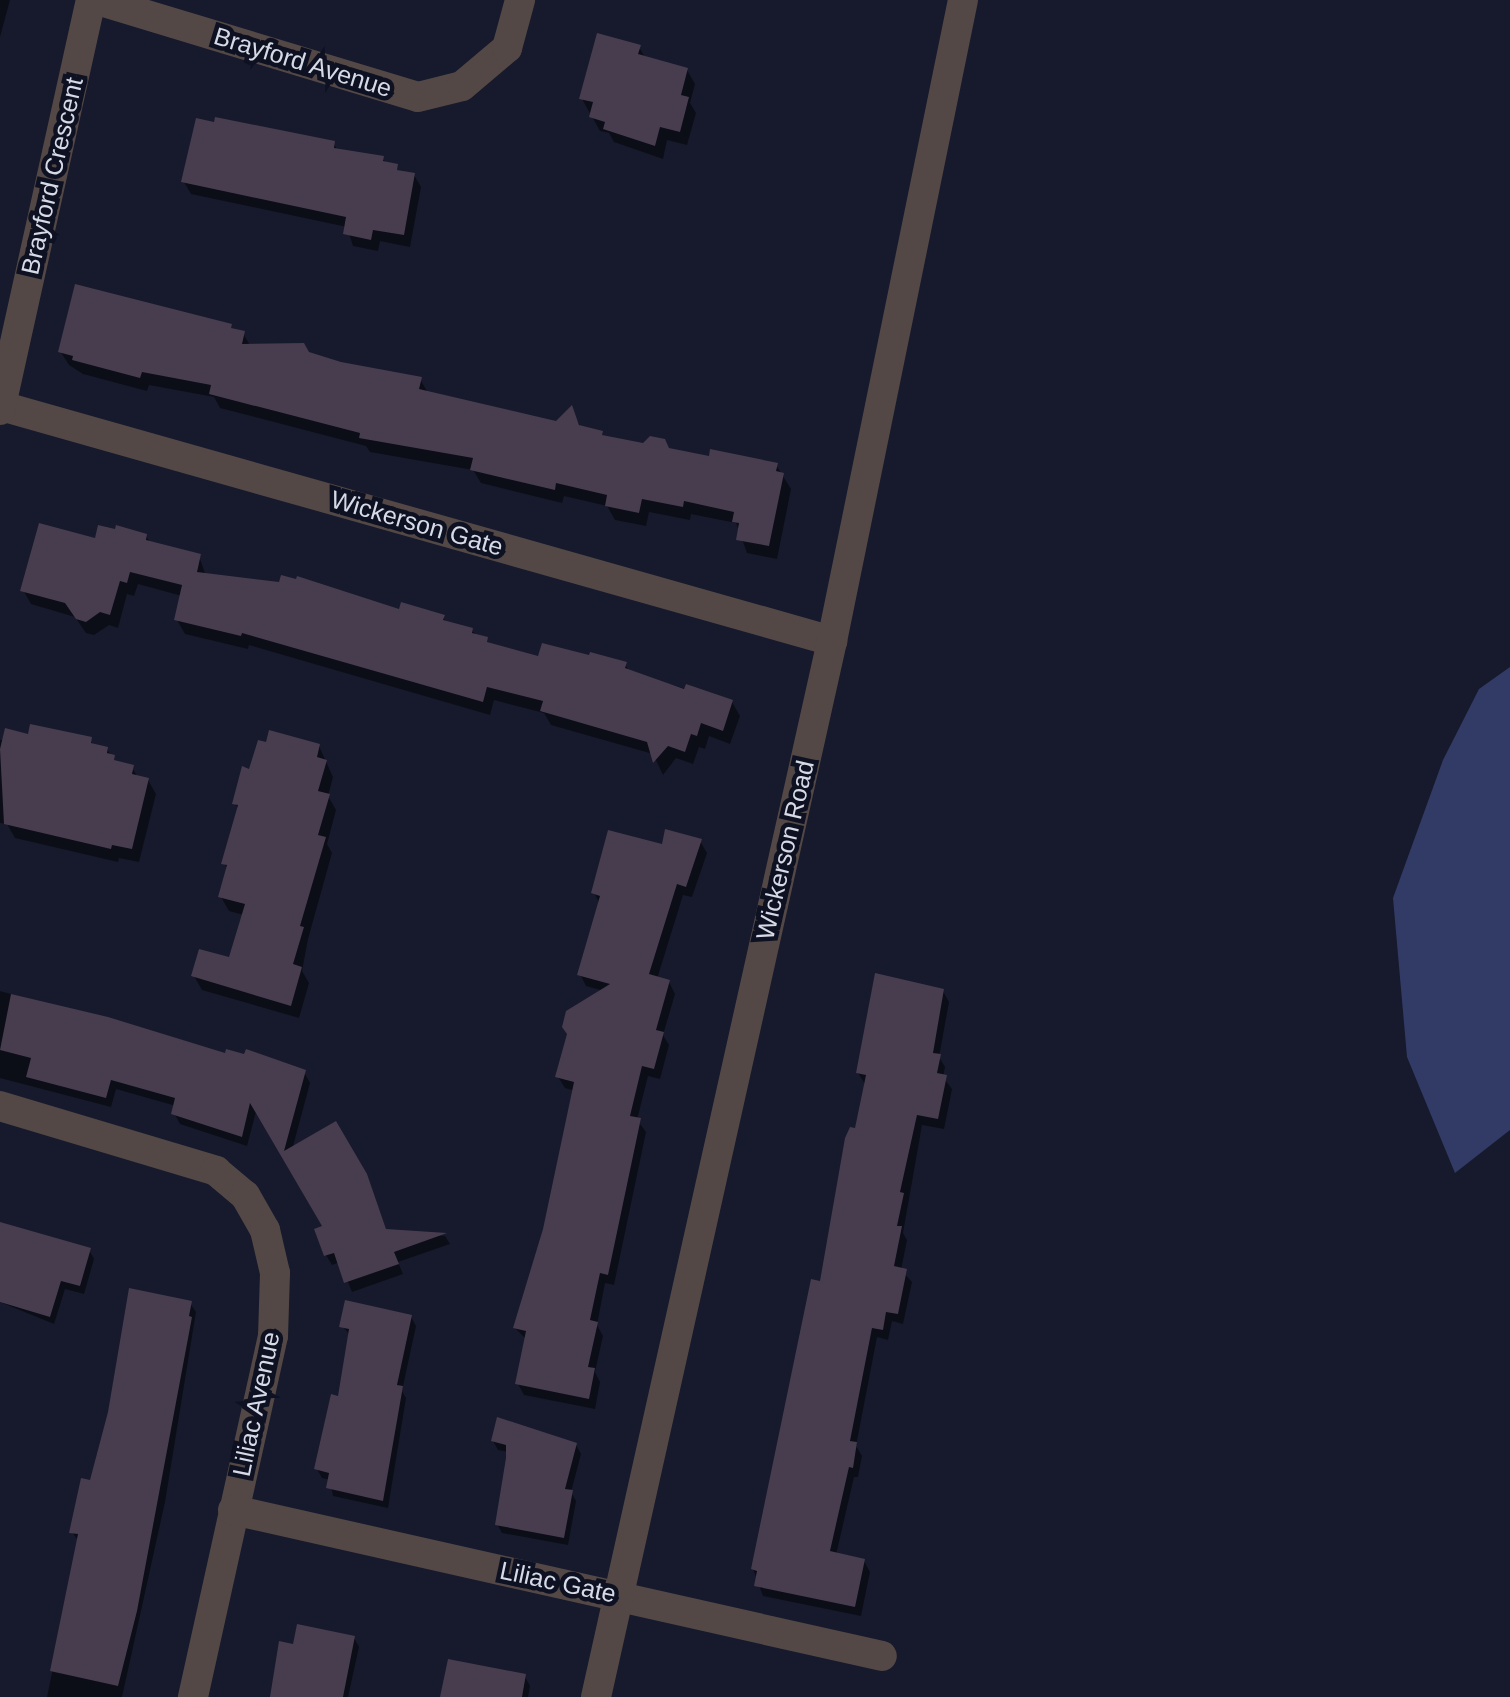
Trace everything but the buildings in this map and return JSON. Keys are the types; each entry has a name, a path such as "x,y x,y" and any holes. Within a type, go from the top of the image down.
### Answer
{"street":[{"name":"Brayford Avenue","path":"94,0 418,97 462,86 507,48 520,0"},
{"name":"Brayford Crescent","path":"0,408 94,0"},
{"name":"Wickerson Road","path":"596,1697 832,641 963,0"},
{"name":"Wickerson Gate","path":"0,408 832,641"},
{"name":"Liliac Avenue","path":"0,1106 216,1171 245,1196 265,1230 275,1273 272,1336 193,1697"},
{"name":"Liliac Gate","path":"234,1510 882,1656"}],"shaded area":[{"path":"1510,667 1510,1130 1455,1173 1407,1057 1393,898 1443,760 1479,689"}]}
